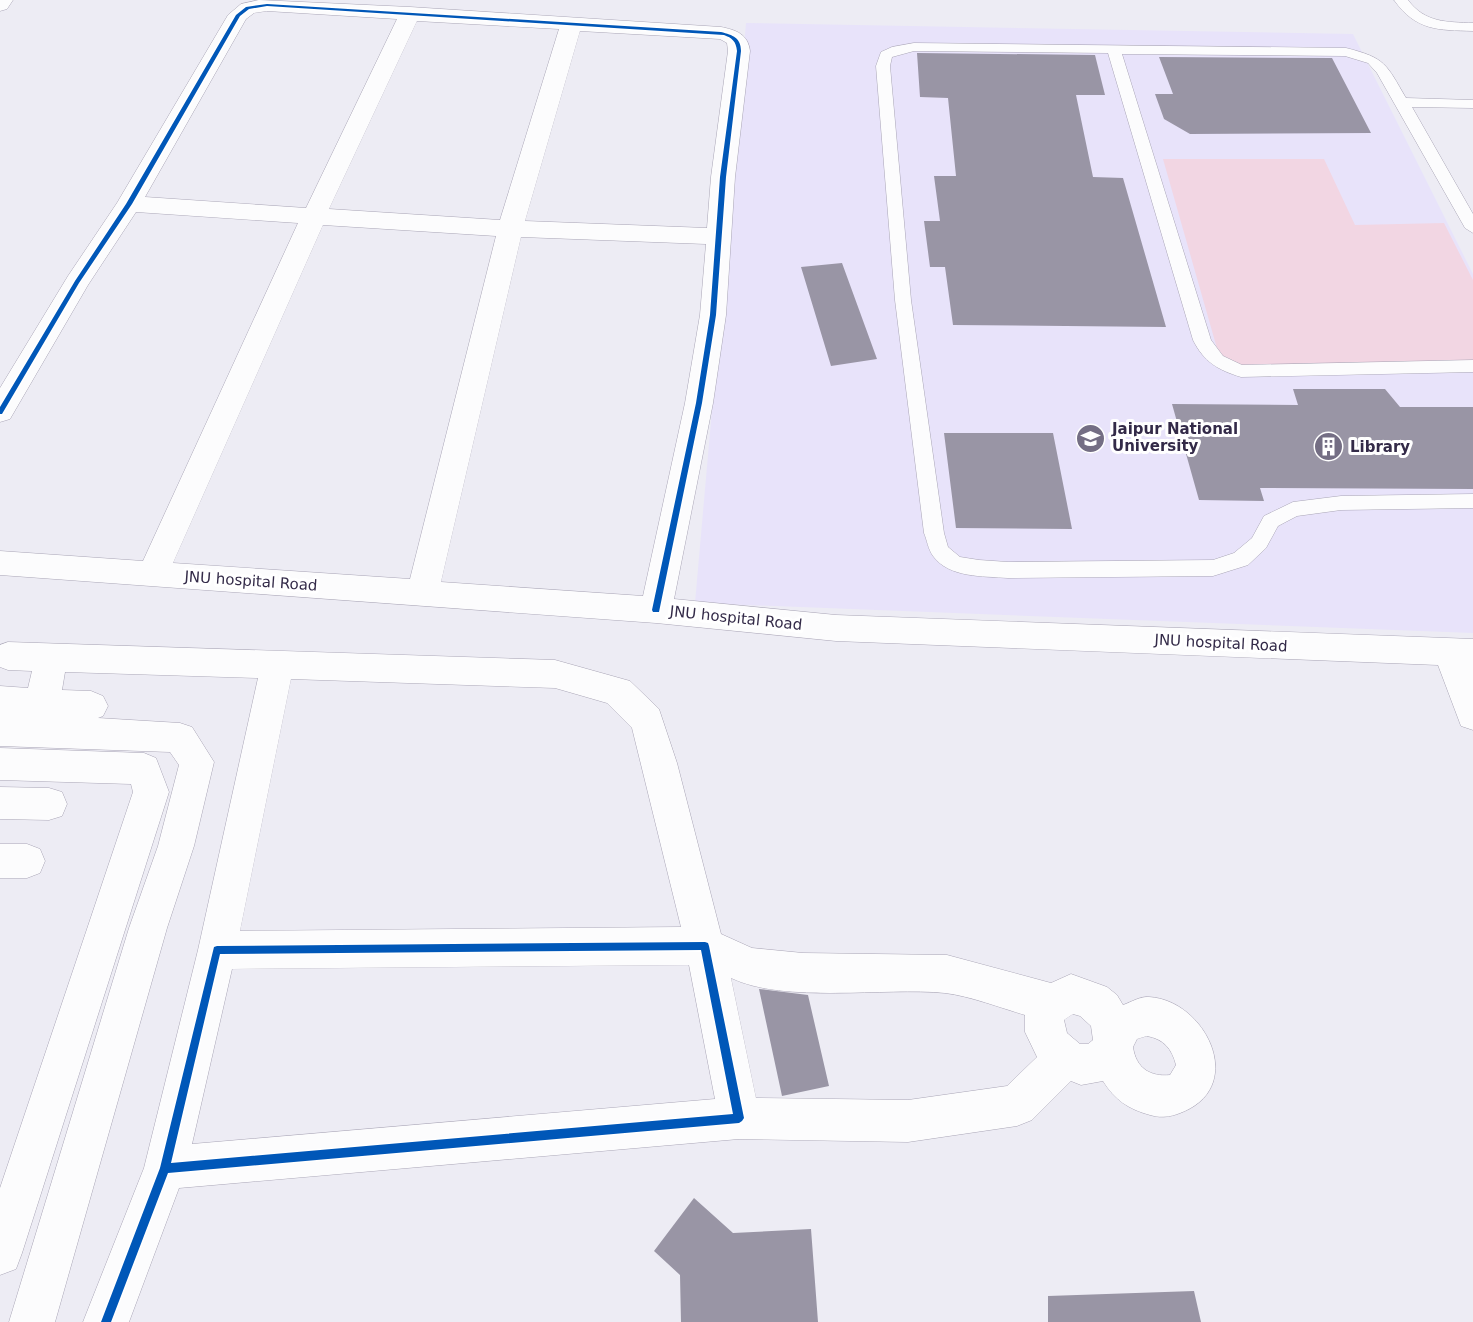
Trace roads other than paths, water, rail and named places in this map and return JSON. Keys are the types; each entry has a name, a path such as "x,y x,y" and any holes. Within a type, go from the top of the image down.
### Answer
{"street":[{"path":"0,5 3,0"},
{"path":"0,412 77,282 129,204 238,15 248,8 267,5 721,33 734,37 739,43 723,177 713,315 699,403 656,610"},
{"path":"152,574 314,216 410,14"},
{"path":"422,592 510,229 571,25"},
{"path":"129,204 510,229 719,236"},
{"name":"JNU hospital Road","path":"0,563 656,610 836,628 1461,653"},
{"path":"1461,653 1473,715"},
{"path":"8,656 555,674 618,692 647,720 660,763 705,946 739,1118"},
{"path":"14,748 52,657"},
{"path":"106,1322 165,1168 218,950 278,664"},
{"path":"0,701 14,748"},
{"path":"14,748 91,705"},
{"path":"14,748 147,735 180,738 197,762 176,846 148,928 32,1322"},
{"path":"0,1253 151,792 144,769 14,748"},
{"path":"0,803 49,804"},
{"path":"218,950 705,946 750,967 802,972 947,974 1051,1003"},
{"path":"1071,994 1094,1000 1111,1020 1113,1043 1108,1054 1099,1061 1082,1064 1064,1059 1050,1044 1044,1027 1045,1014 1051,1003 1071,994"},
{"path":"165,1168 739,1118 908,1121 1017,1105 1064,1059"}],"lane":[{"path":"1401,0 1417,20 1442,26 1473,27"},
{"path":"1473,228 1402,102 1373,60 1346,52 914,47 886,55 883,66 903,300 934,533 940,551 955,564 1008,570 1213,568 1241,559 1259,543 1271,521 1293,509 1341,503 1473,501"},
{"path":"1114,50 1202,340 1209,355 1222,365 1241,371 1473,366"},
{"path":"1402,102 1473,104"}],"place":[{"name":"Jaipur National University","path":"1091,438"},
{"name":"Library","path":"1329,447"}]}
